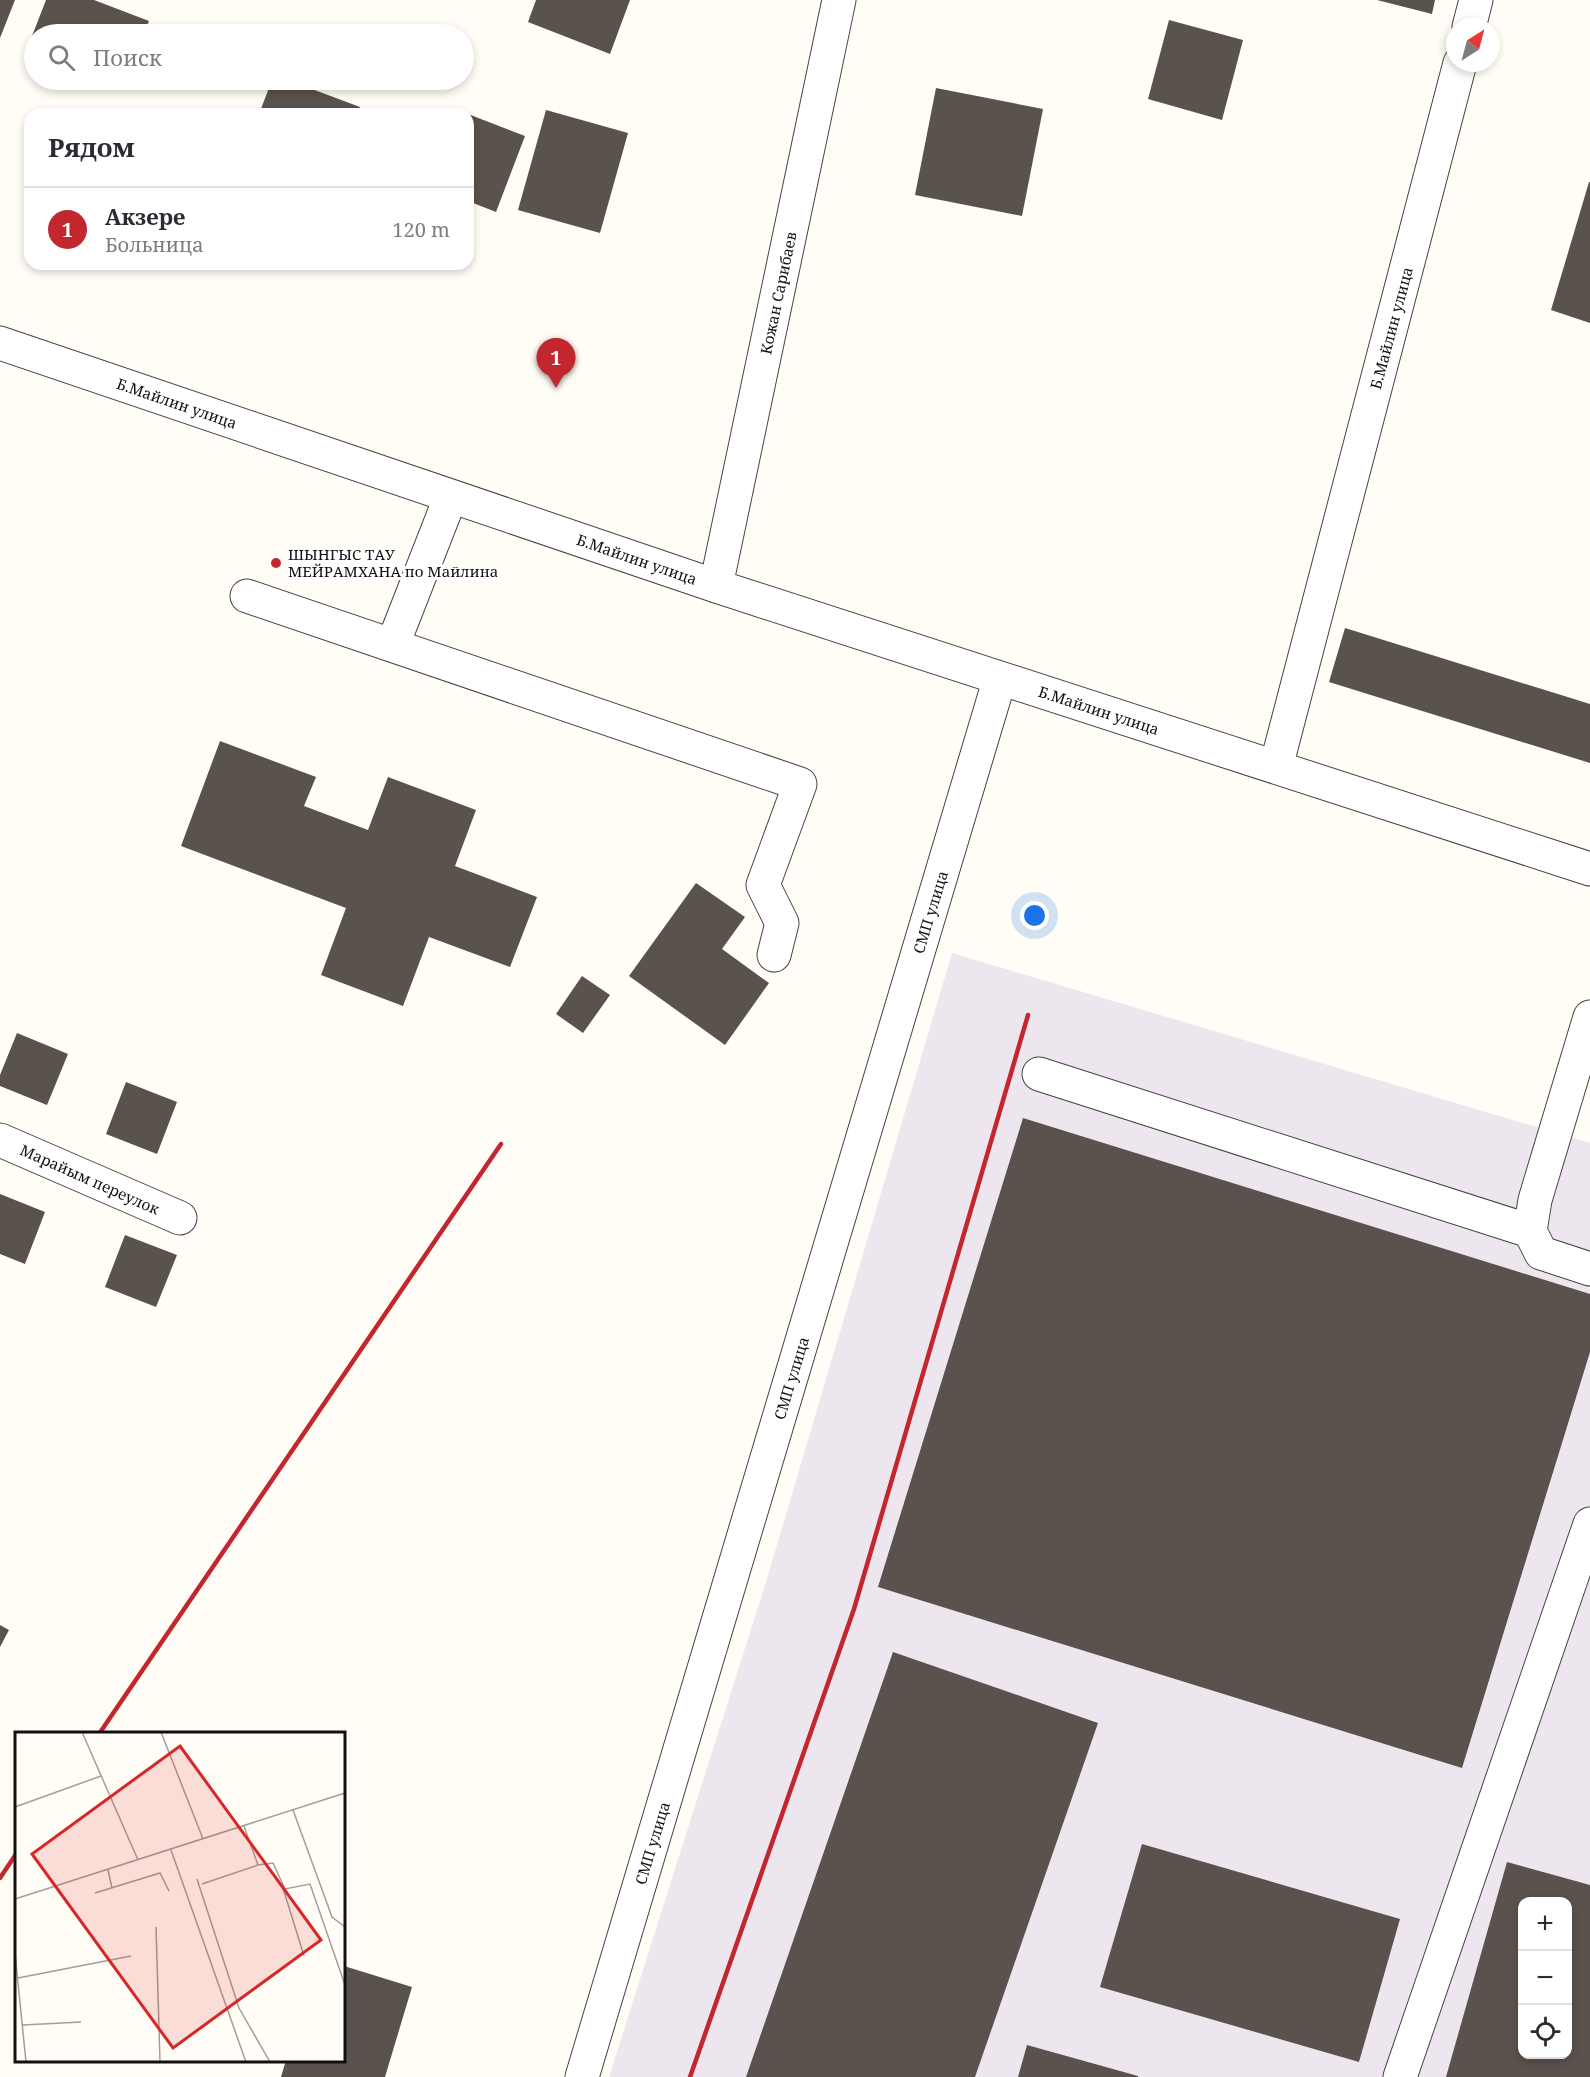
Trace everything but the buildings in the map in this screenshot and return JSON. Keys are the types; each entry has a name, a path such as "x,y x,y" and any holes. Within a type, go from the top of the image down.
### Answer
{"street":[{"name":"Кожан Сарибаев","path":"716,586 839,0"},
{"path":"1471,18 1476,0"},
{"name":"Б.Майлин улица","path":"1276,768 1458,72"},
{"name":"Б.Майлин улица","path":"0,343 716,586 1590,869"},
{"path":"393,644 451,496"},
{"path":"247,596 800,784 763,885 782,923 774,955"},
{"name":"СМП улица","path":"582,2077 1000,678"},
{"path":"1590,1017 1535,1200 1530,1231 1541,1253 1590,1269"},
{"path":"1039,1074 1530,1231"},
{"name":"Марайым переулок","path":"0,1140 180,1218"},
{"path":"1400,2077 1590,1524"}],"shaded area":[{"path":"952,953 1590,1143 1590,2077 609,2077 766,1582"}],"railway":[{"path":"690,2077 854,1609 1028,1015"},
{"path":"100,1732 501,1144"},
{"path":"0,1878 15,1856"}],"place":[{"name":"Акзере","path":"556,388"},
{"name":"ШЫНГЫС ТАУ МЕЙРАМХАНА по Майлина","path":"276,563"}]}
